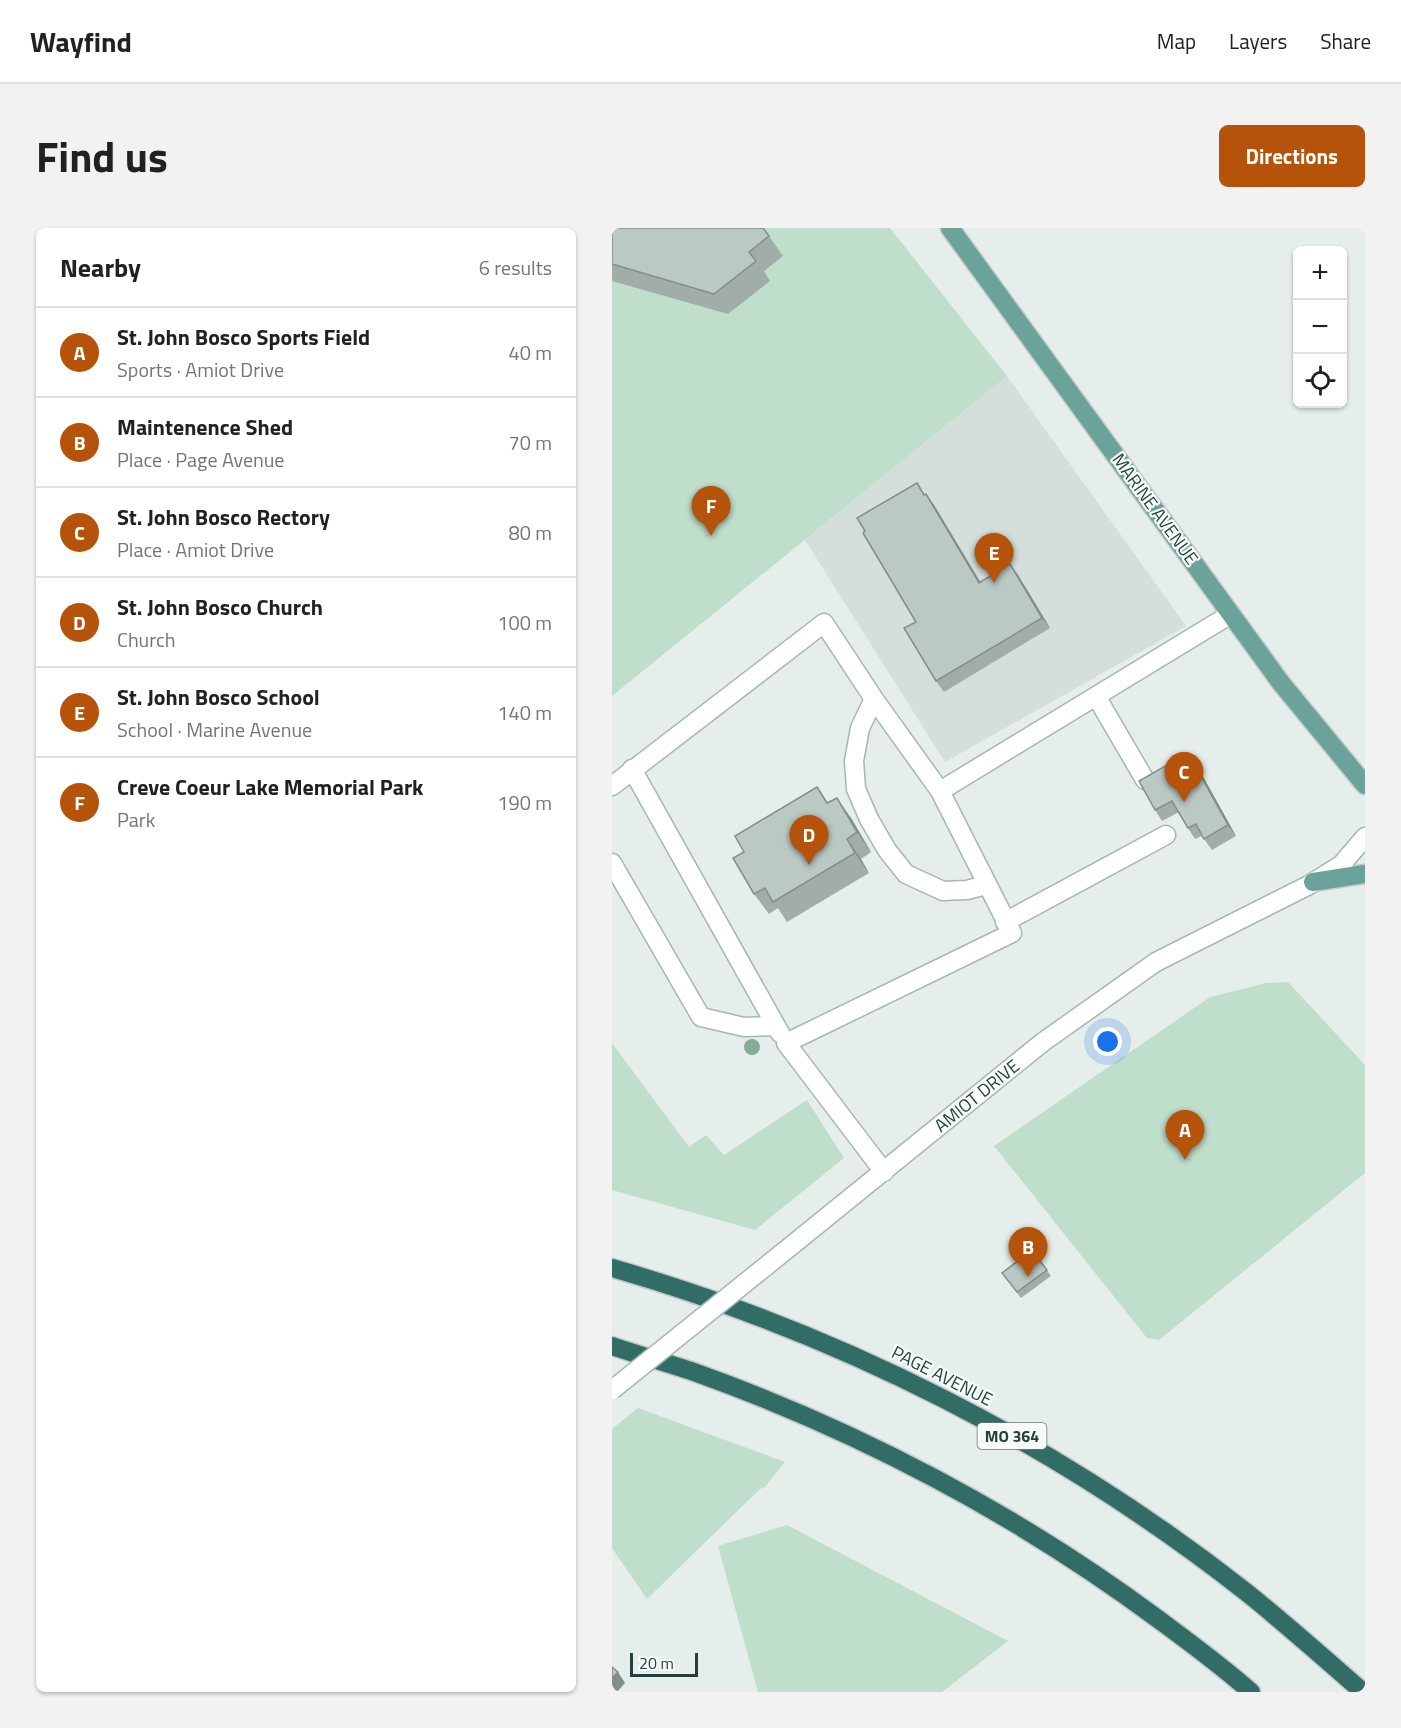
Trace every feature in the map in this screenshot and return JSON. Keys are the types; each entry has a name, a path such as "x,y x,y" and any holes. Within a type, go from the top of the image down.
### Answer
{"highway":[{"name":"PAGE AVENUE","path":"612,1268 663,1282 811,1338 899,1377 1039,1450 1109,1495 1209,1565 1310,1645 1363,1692"},
{"path":"612,1346 693,1372 798,1414 905,1463 1049,1544 1119,1590 1251,1692"}],"main road":[{"name":"MARINE AVENUE","path":"950,228 1281,683 1365,785"},
{"path":"1312,882 1365,874"}],"street":[{"path":"940,791 1231,614"},
{"path":"612,786 824,623 874,699 940,791 1012,933 786,1043"},
{"path":"1096,696 1144,780"},
{"path":"874,699 860,728 854,761 856,789 869,819 887,850 906,874 943,891 967,890 986,885"},
{"path":"632,769 786,1043 884,1172"},
{"path":"1005,922 1166,835"},
{"name":"AMIOT DRIVE","path":"612,1390 1043,1042 1156,962 1341,865 1365,837"},
{"path":"612,863 701,1017 744,1027 776,1026"}],"shaded area":[{"path":"1007,376 1186,626 945,762 805,540"}],"green space":[{"path":"612,228 890,228 1007,376 612,696"},
{"path":"1288,982 1365,1065 1365,1173 1159,1340 1147,1338 994,1146 1210,997 1266,983"},
{"path":"612,1043 689,1147 706,1135 724,1155 807,1100 844,1158 755,1230 612,1190"},
{"path":"638,1408 785,1462 765,1487 760,1489 647,1599 612,1548 612,1429"},
{"path":"787,1525 1008,1641 942,1692 758,1692 718,1546"}],"building":[{"path":"612,228 763,228 769,236 749,252 756,261 714,294 612,264"},
{"path":"917,483 924,495 926,494 979,583 1010,564 1042,618 936,681 904,628 916,622 863,533 865,531 857,518"},
{"path":"1188,753 1228,825 1204,839 1196,824 1188,828 1172,801 1155,810 1139,781"},
{"path":"817,787 827,803 837,798 857,832 847,839 855,853 773,902 765,888 754,894 733,858 744,852 735,836"},
{"path":"1032,1250 1047,1270 1017,1292 1002,1273"},
{"path":"612,1667 618,1672 612,1678"}],"place":[{"name":"Creve Coeur Lake Memorial Park","path":"711,536"},
{"name":"St. John Bosco School","path":"994,583"},
{"name":"St. John Bosco Rectory","path":"1184,802"},
{"name":"St. John Bosco Church","path":"809,865"},
{"name":"St. John Bosco Sports Field","path":"1185,1160"},
{"name":"Maintenence Shed","path":"1028,1277"}]}
